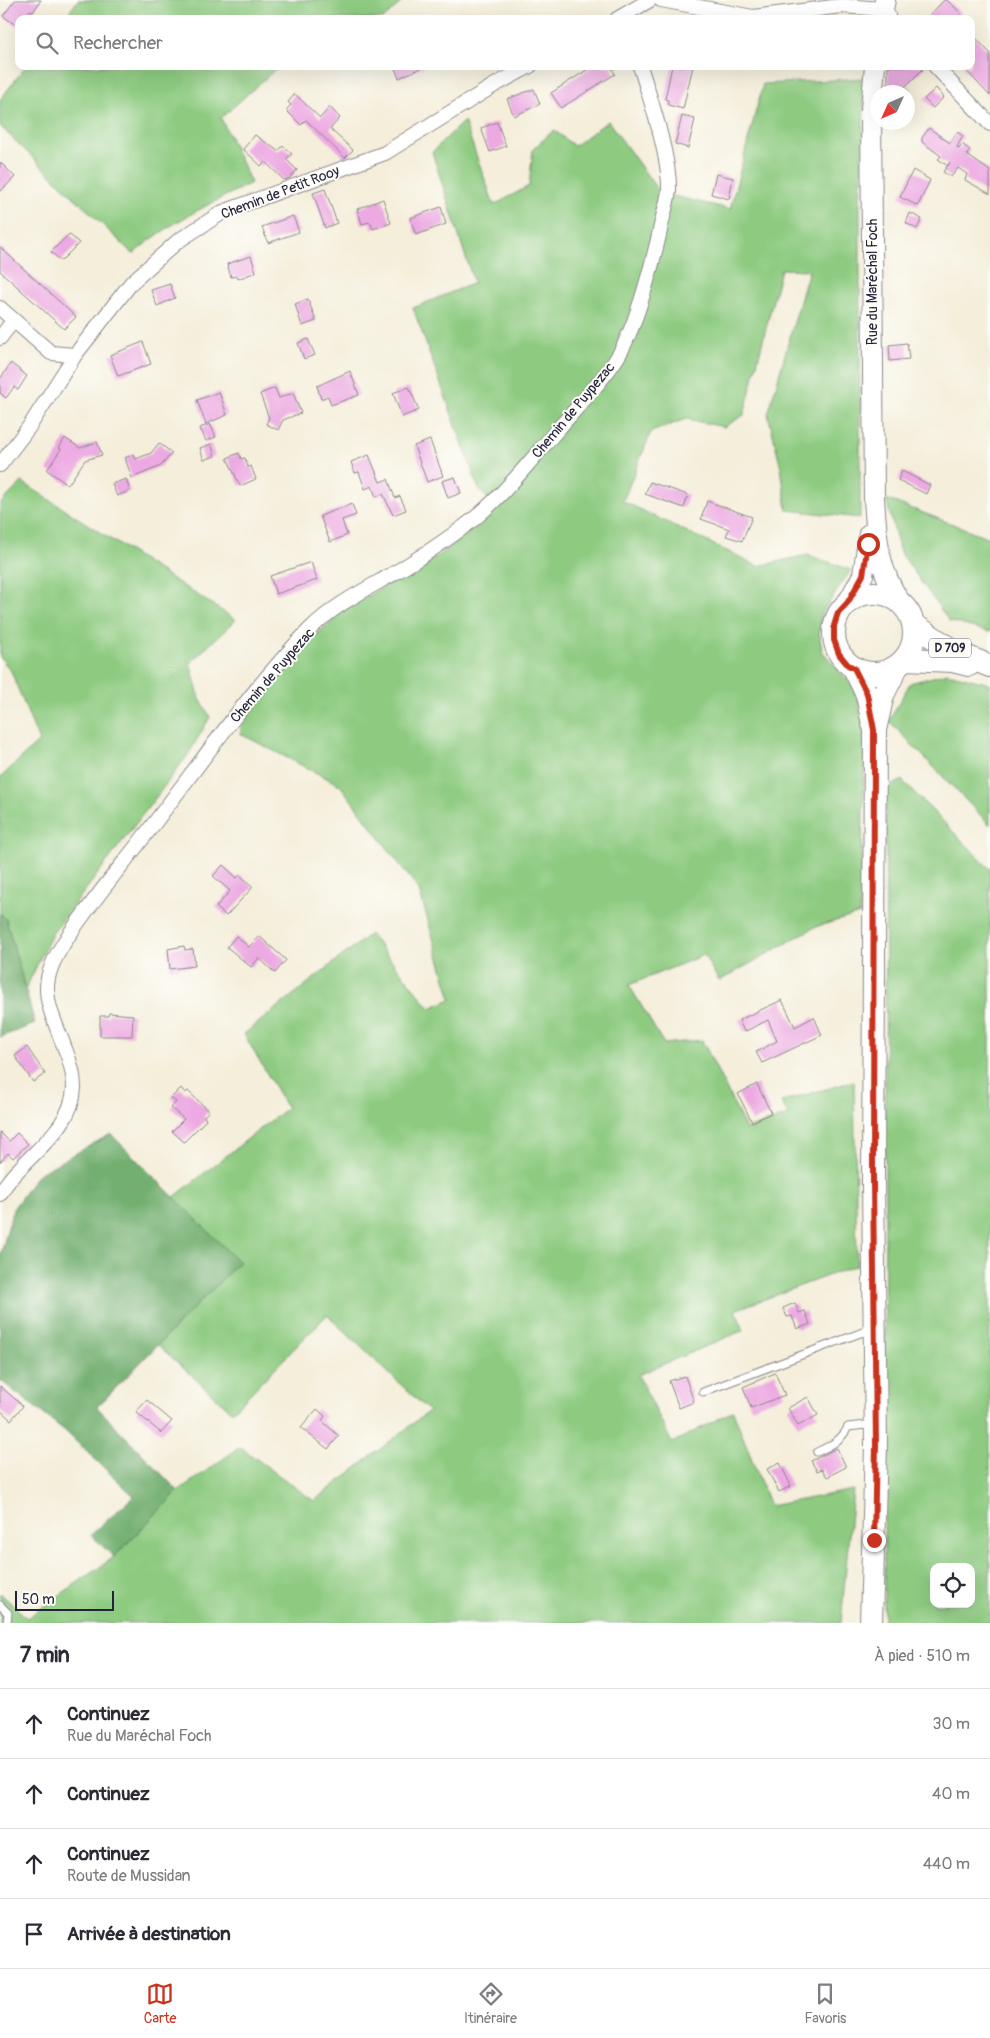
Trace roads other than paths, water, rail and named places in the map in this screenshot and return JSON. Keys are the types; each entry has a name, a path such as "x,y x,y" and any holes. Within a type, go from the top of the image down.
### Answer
{"main road":[{"name":"Rue du Maréchal Foch","path":"875,70 871,109 874,498 877,550 886,581 900,602"},
{"name":"Rue du Maréchal Foch","path":"848,602 863,575 874,498"},
{"path":"874,730 883,695 901,663 914,637 913,624 908,612 900,602 879,593 862,595 848,602 836,620 834,640 839,654 848,665 860,672 874,674 901,663"},
{"name":"D 709","path":"913,624 955,652 990,668"},
{"name":"D 709","path":"901,663 953,661 990,668"},
{"path":"854,668 867,694 874,730 871,1329 866,1425 864,1537 858,1623"},
{"path":"871,1329 876,1445 871,1623"}],"street":[{"path":"625,15 650,0"},
{"path":"661,0 741,15"},
{"path":"768,15 842,6 885,12"},
{"name":"Chemin de Petit Rooy","path":"0,465 29,427 75,356 132,282 178,241 222,212 385,154 493,86 523,70"},
{"name":"Chemin de Puypezac","path":"0,1194 6,1182 26,1159 51,1137 67,1114 74,1087 70,1059 50,1010 46,986 48,972 56,955 112,877 200,762 310,628 343,601 424,555 466,526 510,484 618,357 635,317 659,236 669,190 662,146 641,70"},
{"path":"939,70 990,124"},
{"path":"0,308 51,352 75,356"},
{"path":"0,338 13,321"}],"lane":[{"path":"702,1392 871,1329"},
{"path":"817,1452 834,1443 845,1434 848,1427 866,1425"},
{"path":"0,1605 8,1612 7,1623"}]}
